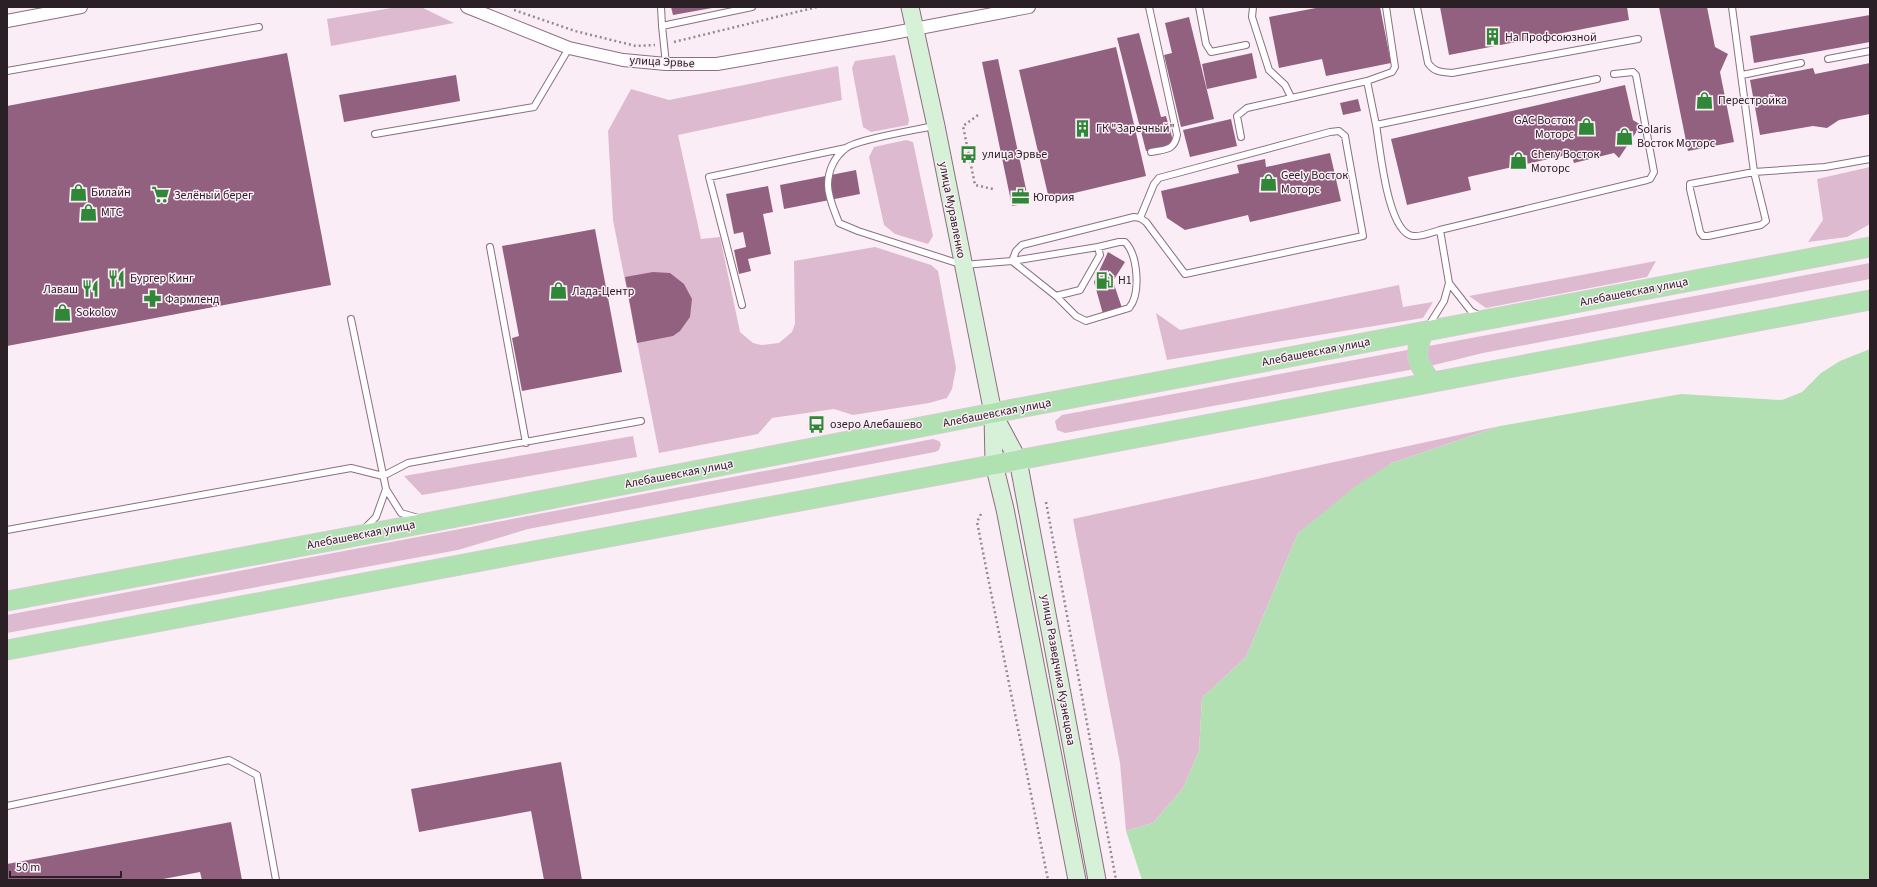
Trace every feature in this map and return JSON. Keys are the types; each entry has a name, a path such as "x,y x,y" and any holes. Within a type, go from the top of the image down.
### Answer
{"main road":[{"name":"улица Муравленко","path":"910,7 936,126 993,413"},
{"name":"Алебашевская улица","path":"7,601 358,536 993,413 1870,247"},
{"path":"7,650 1870,300"},
{"path":"1423,332 1417,348 1417,358 1431,382"},
{"name":"улица Разведчика Кузнецова","path":"993,413 1018,460 1096,880"},
{"name":"улица Разведчика Кузнецова","path":"993,413 994,464 1005,509 1077,880"}],"street":[{"path":"7,21 81,7"},
{"name":"улица Эрвье","path":"467,7 481,10 569,48 623,60 666,64 717,64 916,29 1028,7"}],"lane":[{"path":"660,7 666,64"},
{"path":"662,26 752,7"},
{"path":"1149,7 1177,135 1176,144 1172,148 1151,152"},
{"path":"1199,7 1206,44 1211,52 1246,45"},
{"path":"1253,7 1252,17 1268,70 1285,85 1291,97"},
{"path":"1241,137 1237,116 1241,111 1247,108 1367,81 1392,72 1395,67 1386,7"},
{"path":"1417,7 1428,63 1433,70 1439,72 1452,73 1638,39"},
{"path":"1732,7 1754,172 1765,218 1764,224 1703,236 1700,232 1690,184 1754,172 1825,167 1870,159"},
{"path":"7,71 259,27"},
{"path":"375,134 534,107 569,48"},
{"path":"1828,60 1870,51"},
{"path":"1742,75 1801,64"},
{"path":"1367,81 1390,206 1396,220 1404,231 1413,236 1650,179 1654,172 1636,75 1633,72 1628,71 1614,74"},
{"path":"1376,125 1597,78"},
{"path":"742,305 708,177 846,148 867,141 936,126"},
{"path":"1012,261 1016,251 1022,244 1134,217 1140,218 1146,222 1185,274 1363,236 1345,136 1339,131 1330,132 1159,178 1154,184 1140,218"},
{"path":"846,148 831,165 828,186 832,204 839,223 858,231 963,265 1012,261 1125,242 1130,247 1138,282 1133,303 1129,308 1086,321 1076,316 1056,296 1012,261"},
{"path":"1423,332 1432,322 1444,301 1449,283 1440,230"},
{"path":"490,247 526,443"},
{"path":"1056,296 1080,290 1100,255 1098,247"},
{"path":"1449,283 1471,311 1487,320"},
{"path":"351,319 386,489 401,513 431,522"},
{"path":"7,530 351,468 383,476 408,464 526,443 641,420"},
{"path":"358,536 376,517 386,489"},
{"path":"7,806 229,760 257,775 276,880"}],"path":[{"path":"978,115 963,126 975,185 993,188"},
{"path":"1046,502 1116,880"},
{"path":"981,514 977,522 1048,880"}],"shaded area":[{"path":"397,7 421,7 454,23 331,46 327,19"},
{"path":"895,55 909,120 908,125 871,132 863,127 852,68 855,61"},
{"path":"838,66 842,100 678,135 701,239 720,237 740,332 753,343 761,345 779,343 792,332 795,324 794,261 875,247 931,265 938,271 956,368 952,389 947,398 929,403 853,415 834,409 772,418 758,434 659,453 613,220 608,131 631,89 669,100"},
{"path":"906,140 913,142 933,236 928,244 895,234 884,225 869,157 874,147"},
{"path":"1870,167 1870,224 1847,237 1808,242 1823,220 1817,179"},
{"path":"1656,261 1647,277 1486,308 1469,296"},
{"path":"1870,263 1870,279 1483,353 1426,367 1065,433 1057,430 1055,421 1062,415"},
{"path":"1399,285 1403,307 1433,302 1423,318 1167,360 1156,313 1180,330"},
{"path":"1870,349 1870,880 1142,880 1126,831 1153,823 1183,788 1199,751 1202,698 1246,657 1298,533 1357,485 1392,463 1500,426 1681,394 1782,400 1802,392 1821,373 1840,361"},
{"path":"1500,426 1392,463 1298,533 1246,657 1202,698 1199,751 1183,788 1153,823 1126,831 1120,763 1073,519"},
{"path":"633,436 637,457 422,495 404,476"},
{"path":"933,439 939,441 941,444 939,450 935,452 528,529 458,550 7,633 7,615"}],"building":[{"path":"671,7 712,7 712,8 673,15"},
{"path":"1321,7 1380,7 1391,63 1326,76 1322,59 1279,68 1269,17"},
{"name":"На Профсоюзной","path":"1440,7 1627,7 1629,20 1449,55"},
{"path":"1659,7 1707,7 1715,47 1728,54 1720,72 1734,142 1688,151"},
{"path":"1870,15 1870,42 1754,63 1750,36"},
{"path":"1189,17 1214,119 1181,127 1164,55 1172,53 1165,23"},
{"path":"1139,33 1161,117 1166,116 1174,144 1146,151 1117,38"},
{"name":"ГК \"Заречный\"","path":"1116,47 1146,176 1049,199 1019,70"},
{"name":"Зелёный берег","path":"287,53 331,285 7,346 7,106"},
{"path":"1252,53 1257,78 1207,89 1202,64"},
{"path":"998,59 1029,203 1012,206 982,62"},
{"path":"1870,63 1870,114 1839,120 1827,128 1813,126 1760,135 1750,80 1813,68 1815,74"},
{"path":"456,75 460,101 344,122 339,95"},
{"path":"1625,85 1633,120 1641,125 1619,158 1614,153 1574,163 1571,154 1468,177 1471,190 1407,205 1391,139"},
{"path":"1358,99 1361,111 1343,115 1340,103"},
{"path":"1231,119 1237,146 1190,157 1183,130"},
{"name":"Geely Восток Моторс","path":"1330,153 1341,201 1250,222 1248,215 1185,230 1167,218 1161,191 1239,173 1237,165 1265,159 1266,167"},
{"path":"856,170 860,194 784,209 780,185"},
{"path":"768,186 773,212 763,214 771,254 748,259 751,271 739,274 734,250 746,247 743,232 734,234 726,194"},
{"name":"Лада-Центр","path":"595,229 622,372 522,391 512,338 519,336 502,246"},
{"path":"1108,252 1125,262 1113,281 1122,308 1103,314 1094,282"},
{"path":"653,272 670,273 684,284 692,299 690,317 680,331 673,336 637,343 625,277"},
{"path":"561,762 582,880 544,880 531,811 419,832 411,789"},
{"path":"231,822 242,880 202,880 200,872 158,880 7,880 7,864"}],"place":[{"name":"На Профсоюзной","path":"1492,37"},
{"name":"Перестройка","path":"1705,100"},
{"name":"GAC Восток Моторс","path":"1587,127"},
{"name":"ГК \"Заречный\"","path":"1083,128"},
{"name":"Solaris Восток Моторс","path":"1624,136"},
{"name":"улица Эрвье","path":"969,154"},
{"name":"Chery Восток Моторс","path":"1518,161"},
{"name":"Geely Восток Моторс","path":"1268,182"},
{"name":"Билайн","path":"78,192"},
{"name":"Зелёный берег","path":"161,195"},
{"name":"Югория","path":"1020,197"},
{"name":"МТС","path":"88,212"},
{"name":"Бургер Кинг","path":"117,278"},
{"name":"Н1","path":"1105,280"},
{"name":"Лаваш","path":"91,289"},
{"name":"Лада-Центр","path":"559,291"},
{"name":"Фармленд","path":"152,299"},
{"name":"Sokolov","path":"63,312"},
{"name":"озеро Алебашево","path":"817,424"}]}
